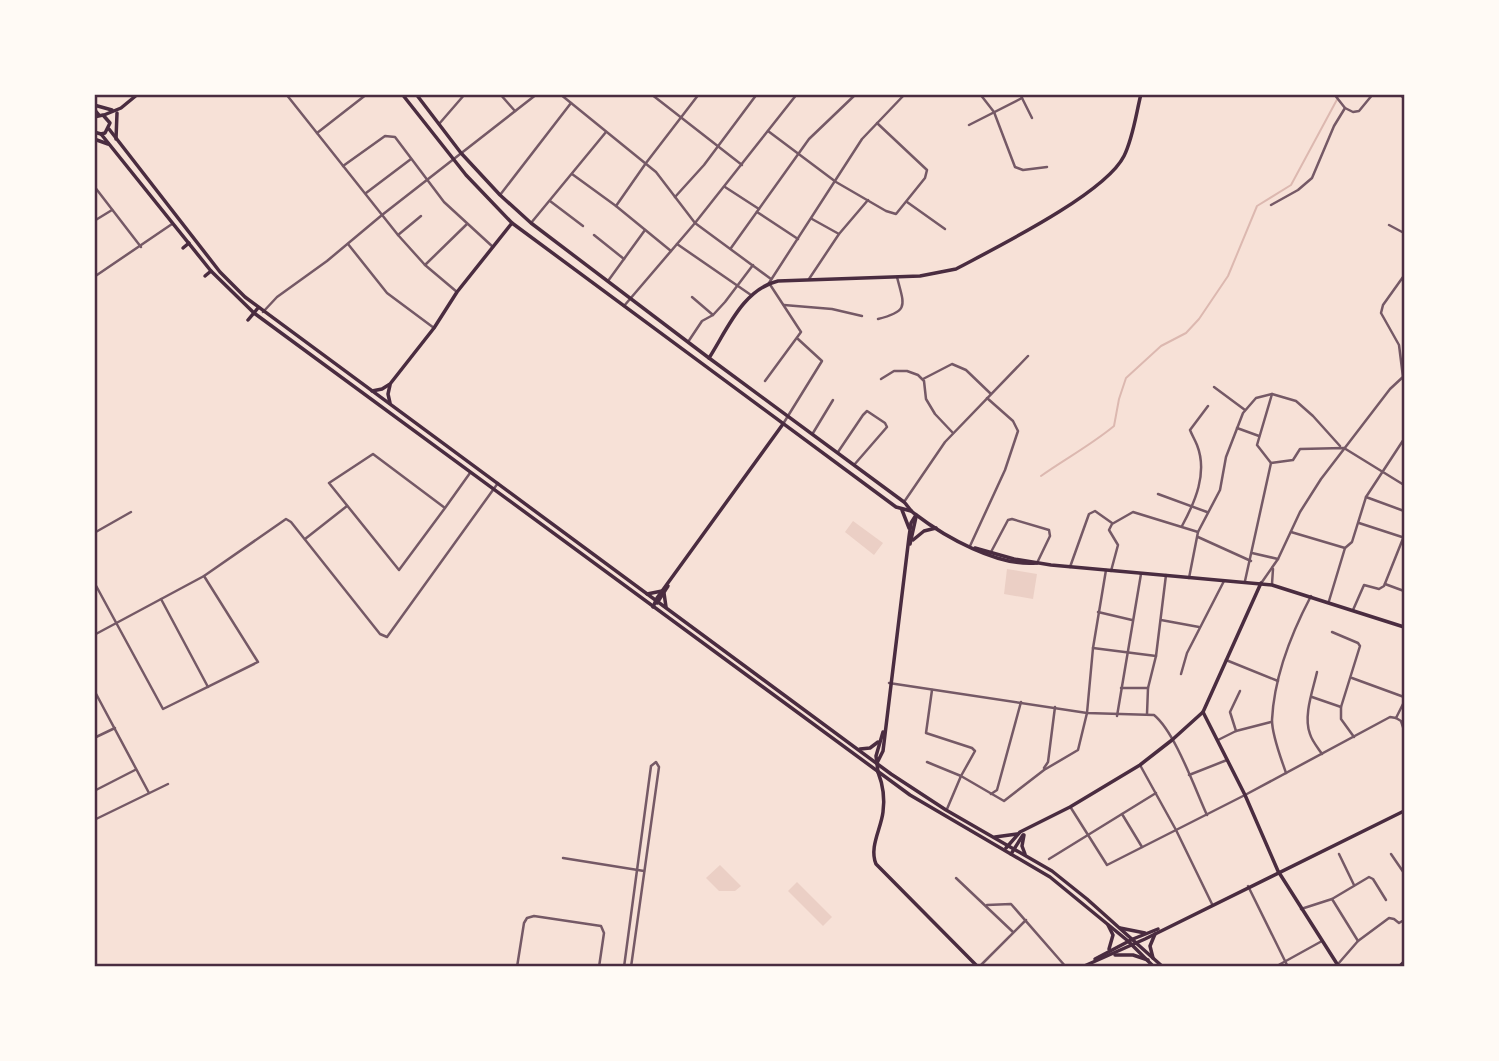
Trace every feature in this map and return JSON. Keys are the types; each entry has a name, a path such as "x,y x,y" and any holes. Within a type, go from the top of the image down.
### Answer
{"main road":[{"path":"96,134 109,126 116,112 138,94"},
{"path":"402,94 452,160 512,223 902,510 911,511"},
{"path":"416,94 461,153 500,195 531,223 936,528 972,547 1012,562 1261,583 1329,601 1405,627"},
{"path":"709,358 751,295 770,281 930,275 956,269 1030,229 1111,174 1124,158 1141,94"},
{"path":"94,107 116,112"},
{"path":"94,107 220,272 258,308 891,774 1063,879 1120,928 1154,967"},
{"path":"99,116 116,112"},
{"path":"116,112 117,139"},
{"path":"96,134 113,148 211,271 254,313 878,772 929,808 1050,877 1163,967"},
{"path":"96,134 113,148"},
{"path":"372,391 382,390 390,384 434,328 457,292 512,223"},
{"path":"183,248 189,243"},
{"path":"205,276 211,271"},
{"path":"248,320 258,308"},
{"path":"345,380 349,375"},
{"path":"390,384 390,403"},
{"path":"653,607 783,424"},
{"path":"902,510 910,530"},
{"path":"891,774 882,754 910,530 916,515"},
{"path":"908,549 916,515"},
{"path":"911,541 921,533 936,528"},
{"path":"972,547 1037,563"},
{"path":"993,837 1017,834 1070,807 1140,765 1203,712 1261,583"},
{"path":"647,594 663,592"},
{"path":"663,592 666,609"},
{"path":"1203,712 1245,796 1278,871 1338,965"},
{"path":"885,727 876,756 884,791 884,805 873,854 876,863 979,967"},
{"path":"858,749 870,748 881,740"},
{"path":"870,766 876,763 882,754"},
{"path":"1082,967 1147,933 1163,928 1405,811"},
{"path":"1011,854 1028,829"},
{"path":"1005,850 1017,834"},
{"path":"1024,835 1022,846 1027,856"},
{"path":"1107,954 1113,940 1108,925"},
{"path":"1120,928 1147,933"},
{"path":"1132,942 1155,934 1163,928"},
{"path":"1153,958 1150,946 1155,934"},
{"path":"1107,954 1133,955 1148,960"},
{"path":"1399,967 1405,962"}],"street":[{"path":"286,94 398,235 425,265 457,292"},
{"path":"316,134 367,94"},
{"path":"439,124 465,94"},
{"path":"499,94 515,111"},
{"path":"263,312 277,297 537,94"},
{"path":"560,94 646,163 664,181 695,223 753,265 770,281 801,330 798,339 765,381"},
{"path":"651,94 742,164"},
{"path":"616,206 699,94"},
{"path":"675,197 718,147 757,94"},
{"path":"624,307 695,223 797,94"},
{"path":"731,248 816,130 856,94"},
{"path":"770,281 836,182 848,159 876,122 905,94"},
{"path":"980,94 994,112 1015,167 1023,170 1046,167"},
{"path":"1334,94 1345,108 1353,112 1359,111 1373,94"},
{"path":"1399,94 1405,98"},
{"path":"969,125 1021,96 1032,118"},
{"path":"500,195 571,103"},
{"path":"1271,205 1298,190 1312,178 1345,108"},
{"path":"768,131 836,182 896,214 925,178 927,170 876,122"},
{"path":"531,223 606,132"},
{"path":"343,166 385,136 395,137 427,180 467,224 493,247"},
{"path":"366,193 411,159"},
{"path":"572,174 671,251"},
{"path":"94,186 141,247"},
{"path":"724,187 798,239"},
{"path":"808,280 839,234 868,200"},
{"path":"550,201 583,226"},
{"path":"907,202 945,229"},
{"path":"94,221 112,209"},
{"path":"398,235 421,216"},
{"path":"812,219 839,234"},
{"path":"94,277 173,223"},
{"path":"425,265 467,224"},
{"path":"1389,225 1405,233"},
{"path":"608,282 645,230"},
{"path":"594,235 624,259"},
{"path":"348,244 387,293 434,328"},
{"path":"677,244 751,295"},
{"path":"688,342 702,321 713,315 753,265"},
{"path":"878,319 897,314 902,309 904,304 897,277"},
{"path":"1261,583 1278,559 1290,531 1315,487 1342,447 1381,399 1404,377 1399,345 1381,313 1383,305 1403,277"},
{"path":"692,297 713,315"},
{"path":"785,305 832,309 862,316"},
{"path":"783,424 822,361 798,339"},
{"path":"904,502 932,458 953,433 1028,356"},
{"path":"923,379 952,364 966,370 991,394"},
{"path":"881,379 894,371 912,372 923,379 926,399 935,414 953,433"},
{"path":"1214,387 1245,410"},
{"path":"1245,581 1271,463 1257,445 1272,394"},
{"path":"1189,578 1198,532 1220,490 1222,468 1237,428 1245,410 1255,398 1272,394 1296,401 1342,447 1405,485"},
{"path":"972,547 1005,471 1017,431 1013,421 988,398"},
{"path":"812,434 833,400"},
{"path":"1182,526 1201,477 1197,445 1190,430 1208,406"},
{"path":"838,453 863,415 867,411 872,412 887,427 854,465"},
{"path":"1237,428 1259,436"},
{"path":"1329,601 1345,548 1352,542 1366,497 1405,439"},
{"path":"1271,463 1293,460 1300,449 1342,447"},
{"path":"445,508 373,454 329,483 399,570 445,508 470,473"},
{"path":"94,635 204,576 285,520 290,521 305,539 380,634 387,637 498,484"},
{"path":"1158,494 1208,513"},
{"path":"1366,497 1405,511"},
{"path":"305,539 347,506"},
{"path":"1070,567 1089,514 1095,511 1112,524"},
{"path":"94,533 131,512"},
{"path":"927,762 961,776 1004,801 1044,770 1078,750 1087,713 1098,612 1118,545 1110,530 1112,524 1133,512 1198,532"},
{"path":"991,552 1004,526 1012,519 1049,530 1050,536 1037,563"},
{"path":"1353,610 1364,585 1380,589 1385,584 1404,537 1359,523"},
{"path":"1290,531 1345,548"},
{"path":"1198,537 1251,561"},
{"path":"1252,552 1278,559"},
{"path":"1272,585 1274,566"},
{"path":"1117,716 1141,573"},
{"path":"1147,716 1148,688 1156,656 1166,575"},
{"path":"94,582 163,709 258,662 204,576"},
{"path":"1181,674 1187,653 1224,581"},
{"path":"1385,584 1405,591"},
{"path":"1287,774 1272,722 1279,682 1296,625 1311,596"},
{"path":"161,599 208,687"},
{"path":"1098,612 1132,620"},
{"path":"1161,620 1200,627"},
{"path":"1332,632 1360,645 1341,708 1341,719 1354,737"},
{"path":"1093,648 1156,656"},
{"path":"1226,660 1279,682"},
{"path":"1317,671 1308,727 1310,736 1322,754"},
{"path":"1352,677 1405,699 1396,718"},
{"path":"890,683 1087,713 1151,715 1158,719 1172,740 1207,814"},
{"path":"1121,688 1148,688"},
{"path":"94,690 149,793"},
{"path":"932,690 926,733 975,751 946,810"},
{"path":"1236,731 1230,712 1240,691"},
{"path":"1312,697 1341,708"},
{"path":"991,794 997,790 1021,702"},
{"path":"1044,770 1048,762 1055,707"},
{"path":"1070,807 1107,864 1245,796 1390,717 1401,721 1405,730"},
{"path":"1218,740 1236,731 1272,722"},
{"path":"94,738 115,728"},
{"path":"1189,775 1227,760"},
{"path":"624,967 651,766 656,762 659,767 631,967"},
{"path":"1140,765 1212,904"},
{"path":"94,791 136,769"},
{"path":"94,820 168,784"},
{"path":"1049,859 1156,793"},
{"path":"1122,813 1142,847"},
{"path":"643,825 651,825"},
{"path":"1391,854 1405,873"},
{"path":"1339,855 1354,885"},
{"path":"563,858 644,871"},
{"path":"1301,909 1332,899 1370,877 1387,900"},
{"path":"956,878 1013,932"},
{"path":"1248,886 1288,967"},
{"path":"1332,899 1358,941"},
{"path":"987,905 1010,904 1066,967"},
{"path":"517,967 524,923 527,918 534,916 601,926 604,933 599,967"},
{"path":"1338,965 1358,941 1389,918 1399,923 1405,920"},
{"path":"979,967 1026,920"},
{"path":"1275,967 1322,941"}],"shaded area":[{"path":"853,521 883,543 874,555 845,532"},
{"path":"1007,569 1037,574 1033,599 1004,594"},
{"path":"720,865 741,886 735,891 719,891 706,878"},
{"path":"797,882 832,917 823,926 788,891"}],"waterway":[{"path":"1041,476 1114,426 1126,378 1161,346 1186,333 1199,319 1228,276 1257,206 1291,185 1340,94"}]}
